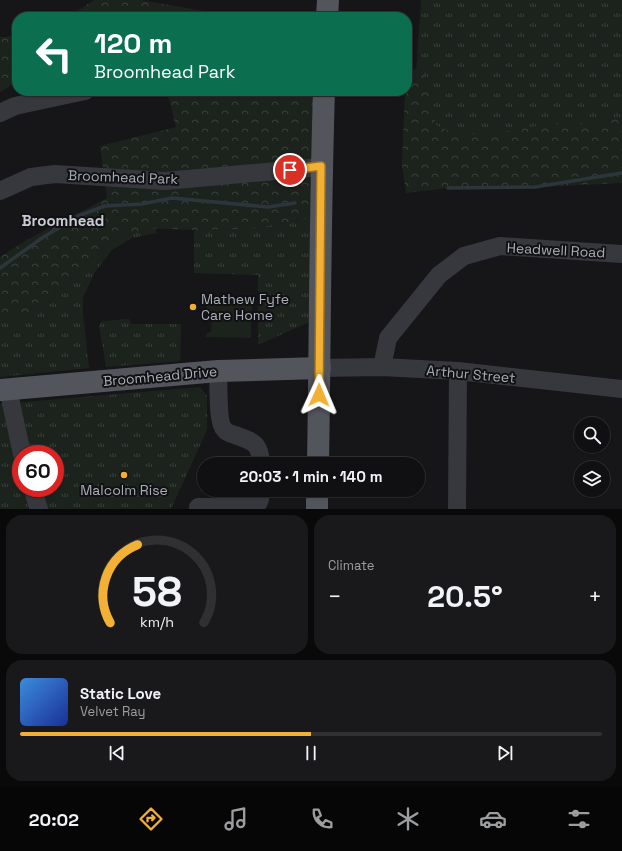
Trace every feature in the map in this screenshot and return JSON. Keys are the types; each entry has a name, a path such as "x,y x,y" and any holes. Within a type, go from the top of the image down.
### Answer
{"main road":[{"path":"327,12 328,0"},
{"path":"318,457 321,166 324,96"},
{"name":"Broomhead Drive","path":"4,389 218,371 320,368"},
{"path":"317,497 317,509"}],"street":[{"path":"0,113 15,106 61,96"},
{"name":"Broomhead Park","path":"0,191 31,177 55,174 165,181 321,166"},
{"name":"Headwell Road","path":"382,367 388,338 439,275 464,256 500,246 622,254"},
{"name":"Arthur Street","path":"320,368 382,367 458,371 622,389"},
{"path":"218,371 220,420 223,429 252,442 258,447 261,457"},
{"path":"457,509 458,371"},
{"path":"4,389 20,445"},
{"path":"35,497 40,509"},
{"path":"198,507 240,506 253,504 258,502 261,497"}],"green space":[{"path":"94,0 140,0 210,12 76,12"},
{"path":"421,0 622,0 622,182 409,179"},
{"path":"12,35 12,85 0,92 0,37"},
{"path":"422,68 436,125 449,131 483,135 548,124 591,124 622,118 622,183 535,187 448,188 406,193 402,165 405,96 412,96 412,70"},
{"path":"168,96 314,96 311,218 250,229 194,230 146,228 111,241 73,275 48,303 21,317 0,315 0,257 25,241 107,198 100,146 176,127"},
{"path":"311,218 309,322 258,345 258,275 194,273 194,230 250,229"},
{"path":"146,228 156,228 156,233 132,238 112,250 95,272 83,297 83,312 89,368 0,377 0,315 21,317 48,303 73,275 111,241"},
{"path":"207,298 252,299 251,338 206,337 207,333 211,332 212,311 207,311"},
{"path":"129,319 131,324 181,324 180,361 106,367 99,326 102,321"},
{"path":"200,387 207,396 207,430 171,509 0,509 0,404"}],"waterway":[{"path":"448,188 535,187 622,173"},
{"path":"0,268 42,238 78,216 105,206 142,204 172,198 268,207 295,203"}],"place":[{"name":"Mathew Fyfe Care Home","path":"193,307"},
{"name":"Malcolm Rise","path":"124,475"}],"district":[{"name":"Broomhead","path":"63,220"}],"route":[{"path":"290,170 321,166 319,395"}]}
